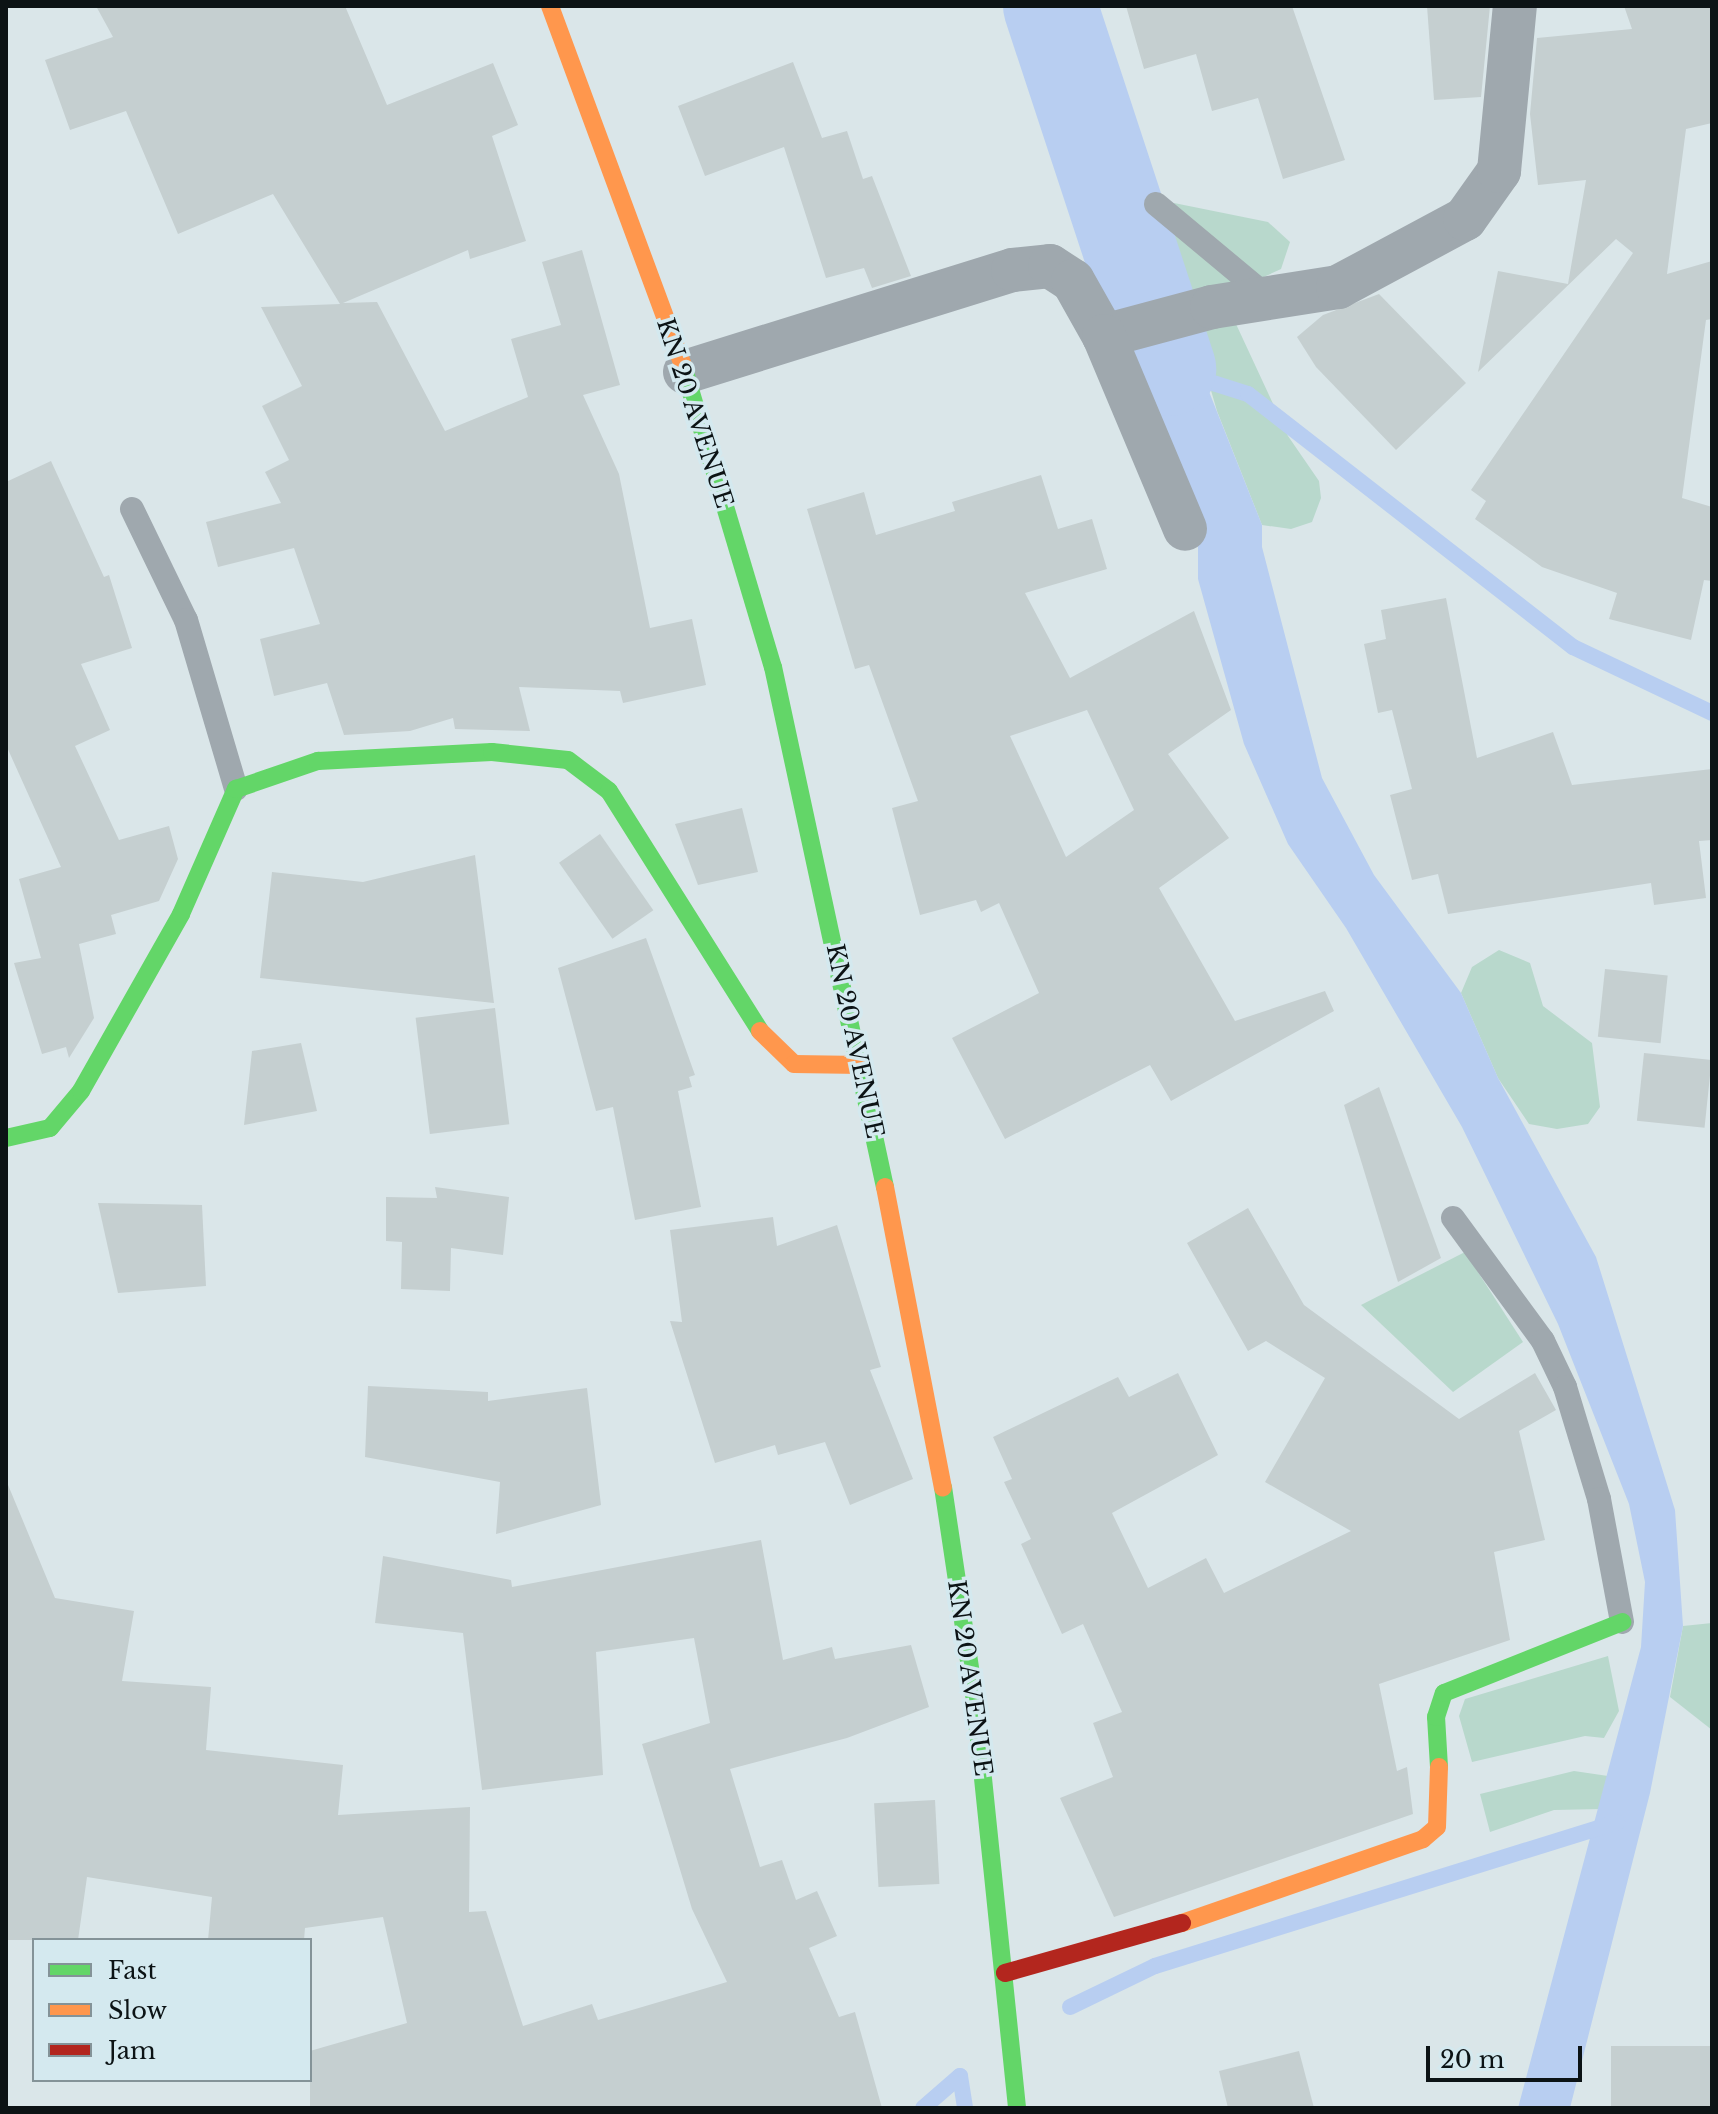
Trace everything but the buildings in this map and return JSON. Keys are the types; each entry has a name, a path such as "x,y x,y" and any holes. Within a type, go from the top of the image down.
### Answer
{"main road":[{"name":"KN 20 AVENUE","path":"550,6 685,372 773,667 861,1065 947,1510 1005,1973 1017,2108"},
{"path":"6,1138 50,1128 81,1091 181,914 236,789 318,761 492,752 568,760 609,791 769,1045 794,1064 815,1069 861,1065"},
{"path":"1005,1973 1167,1928 1423,1839 1437,1827 1442,1805 1436,1717 1444,1693 1622,1622"}],"street":[{"path":"1115,334 1212,307 1271,301 1338,287 1465,219 1499,171 1515,6"},
{"path":"685,372 1032,266 1050,266 1073,281 1115,334 1185,529"}],"lane":[{"path":"1156,204 1271,301"},
{"path":"132,509 186,620 236,789"},
{"path":"1453,1218 1543,1341 1565,1387 1599,1499 1622,1622"}],"green space":[{"path":"1174,203 1268,222 1290,242 1281,269 1233,291 1179,301 1145,238 1148,213"},
{"path":"1236,324 1288,436 1319,481 1321,498 1312,522 1291,529 1262,525 1217,411 1194,332"},
{"path":"1499,950 1530,963 1543,1006 1592,1043 1600,1107 1588,1124 1557,1129 1529,1124 1498,1078 1461,993 1472,967"},
{"path":"1465,1252 1523,1342 1453,1392 1361,1305"},
{"path":"1712,1623 1712,1730 1670,1697 1683,1626"},
{"path":"1608,1656 1619,1711 1604,1738 1585,1736 1472,1762 1459,1716 1465,1699"},
{"path":"1574,1771 1608,1776 1602,1809 1554,1810 1490,1832 1480,1794"}],"water":[{"path":"1169,369 1204,379 1262,525 1262,547 1322,778 1374,875 1461,993 1498,1078 1596,1257 1675,1510 1683,1626 1650,1793 1570,2108 1518,2108 1641,1647 1645,1582 1629,1504 1558,1324 1462,1127 1346,928 1288,844 1244,744 1198,579 1198,540 1147,378"}],"waterway":[{"path":"1050,6 1169,369"},
{"path":"1169,369 1248,394 1573,647 1712,713"},
{"path":"1070,2007 1155,1966 1617,1822"},
{"path":"960,2076 965,2108"},
{"path":"923,2108 960,2076"}],"traffic: fast":[{"path":"684,369 773,667 885,1187"},
{"path":"6,1138 50,1128 81,1091 181,914 236,789 318,761 492,752 568,760 609,791 760,1031"},
{"path":"943,1487 975,1701 1017,2108"},
{"path":"1439,1767 1436,1717 1444,1693 1622,1622"}],"traffic: slow":[{"path":"550,6 684,369"},
{"path":"760,1031 794,1064 861,1065"},
{"path":"885,1187 943,1487"},
{"path":"1182,1923 1423,1839 1437,1827 1439,1767"}],"traffic: jam":[{"path":"1005,1973 1182,1923"}]}
